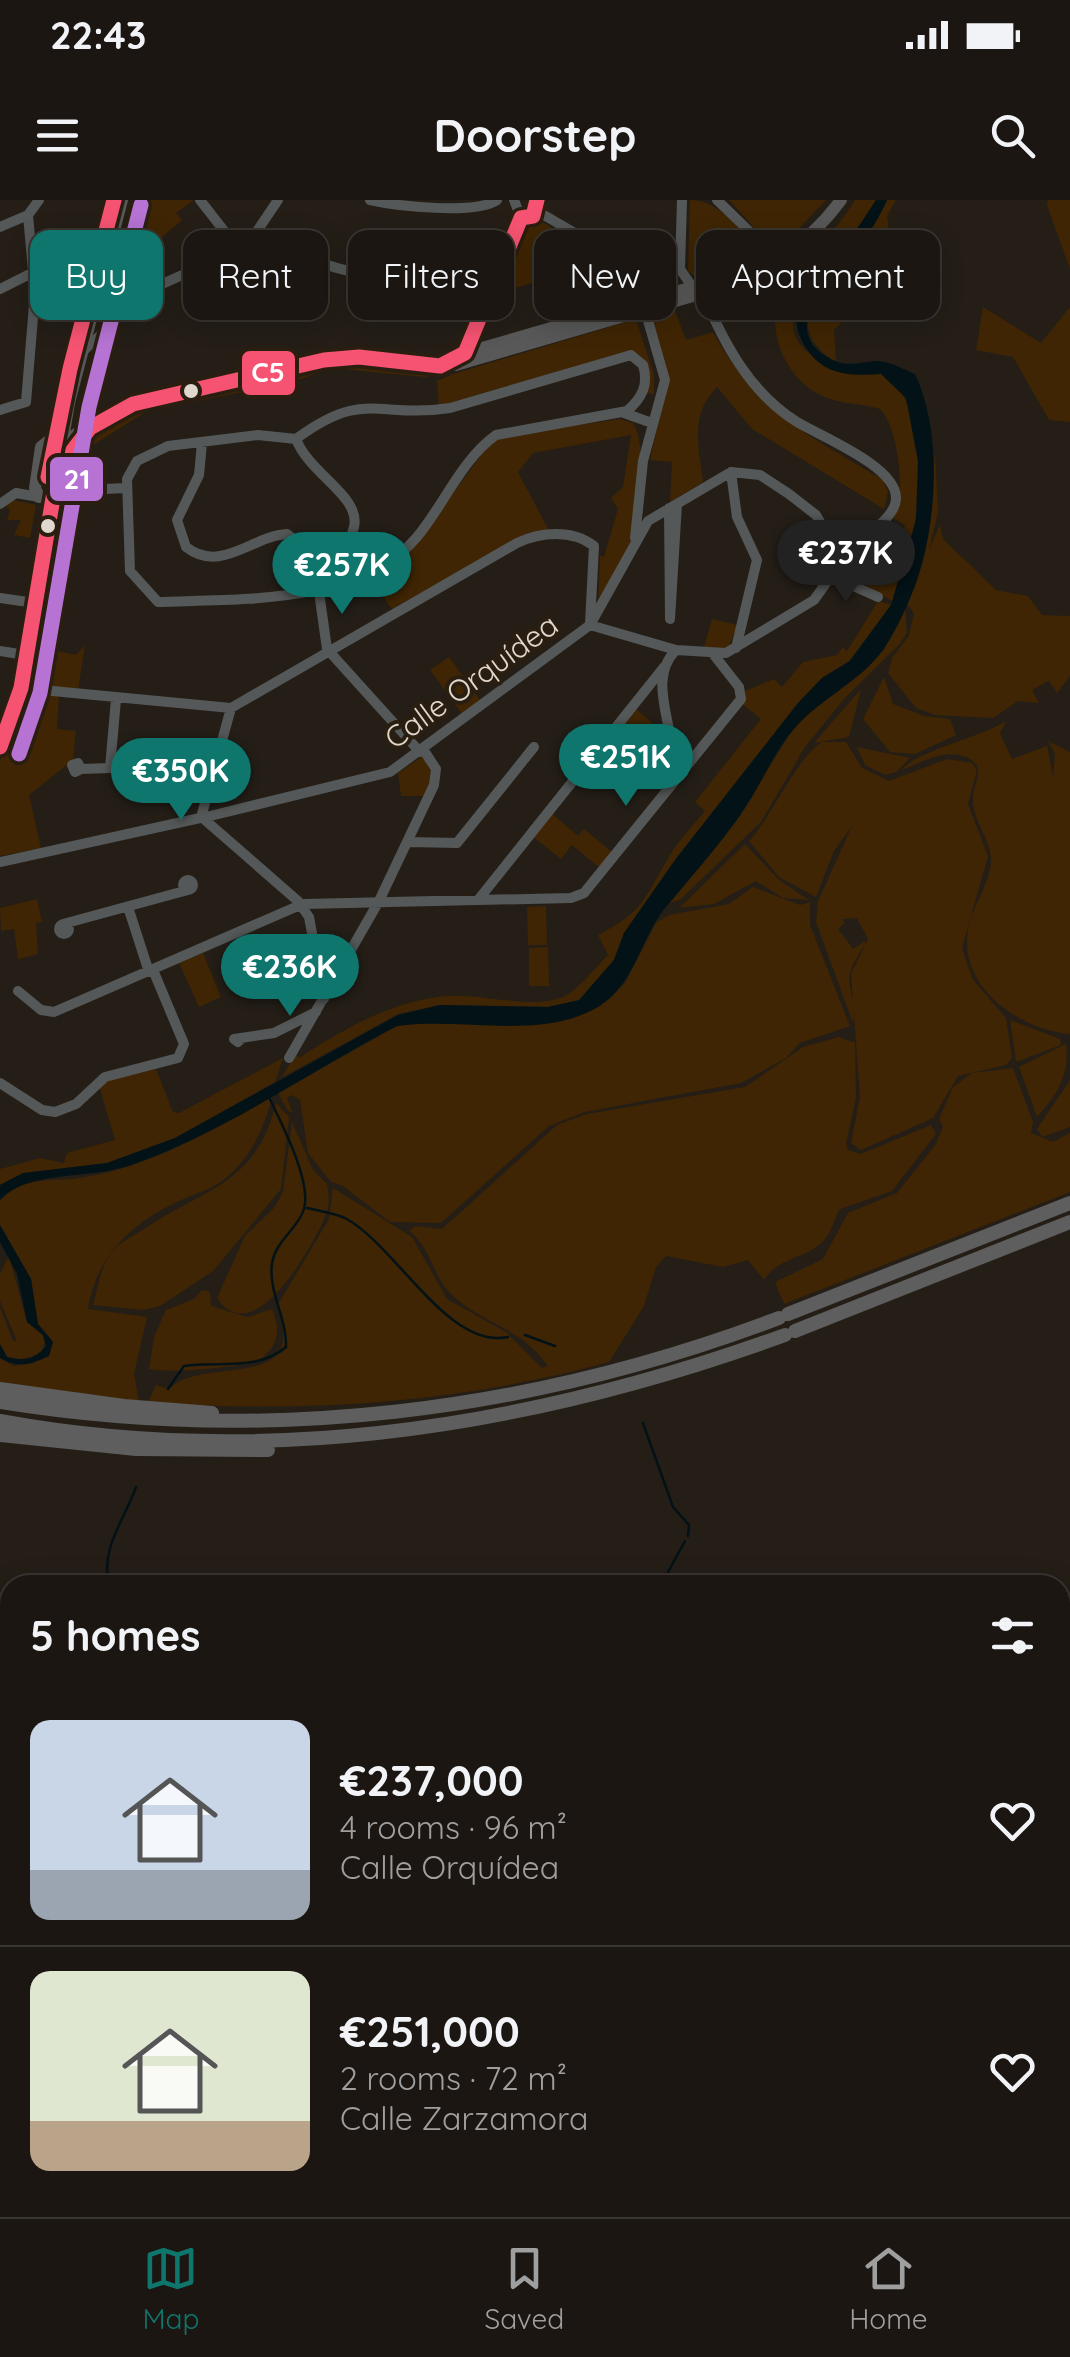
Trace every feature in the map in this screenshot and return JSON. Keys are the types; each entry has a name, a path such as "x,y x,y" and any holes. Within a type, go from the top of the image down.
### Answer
{"highway":[{"path":"0,1402 126,1418 262,1422 416,1412 536,1392 676,1355 1070,1203"},
{"path":"0,1421 147,1437 274,1441 363,1436 562,1405 692,1369 1070,1222"},
{"path":"0,1388 124,1406 236,1414 262,1422"},
{"path":"0,1434 197,1451 328,1447 363,1436"}],"main road":[{"path":"107,230 114,200"},
{"path":"43,493 69,478 65,440 69,404 122,200"},
{"path":"815,230 841,200"},
{"path":"0,726 19,654 43,493 65,440 88,320"},
{"path":"440,366 465,353 574,320"},
{"path":"0,746 22,688 43,493 41,447 152,400 258,378 319,359 440,366 484,358 611,320"},
{"path":"69,404 76,416 98,423"}],"street":[{"path":"0,228 28,215 39,200"},
{"path":"200,200 223,230"},
{"path":"370,200 434,206 495,202"},
{"path":"682,200 680,269 696,288"},
{"path":"717,200 748,230"},
{"path":"512,201 521,218"},
{"path":"259,230 272,203"},
{"path":"514,234 521,218 537,206 575,230"},
{"path":"28,215 30,242"},
{"path":"0,289 30,271"},
{"path":"82,352 104,337 151,289 183,275"},
{"path":"0,410 26,402 33,320"},
{"path":"465,353 478,320"},
{"path":"643,519 647,423 659,405 664,372 648,320"},
{"path":"714,320 738,363 762,393 786,415 883,471 894,486 896,498 890,514 837,558 827,529 816,515 760,475 731,472 737,517 757,560 736,649"},
{"path":"624,413 642,395 646,374 638,358 631,355 450,408 424,412 353,406 333,412 296,439 258,435 168,446 146,455 130,470 130,571 153,600 324,589 378,565 413,542 496,435 624,413 647,423"},
{"path":"642,395 659,405"},
{"path":"289,1058 379,901 436,777 421,750 327,649 324,589 353,531 354,512 345,495 314,470 296,439"},
{"path":"202,443 200,475 177,520 186,548 202,556 226,556 287,534 335,568"},
{"name":"Calle Orquídea","path":"0,862 381,777 590,625 635,544 643,519 731,472"},
{"path":"69,478 85,488"},
{"path":"0,504 8,494 127,488"},
{"path":"673,506 670,619 673,506"},
{"path":"22,688 231,708 516,543 546,532 594,546 590,625"},
{"name":"Calle Orquídea","path":"590,625 676,650 714,655 736,649 807,606 831,576 837,558"},
{"path":"831,576 878,598"},
{"path":"0,598 28,602"},
{"path":"478,900 676,650"},
{"path":"0,652 19,654"},
{"path":"18,991 41,1010 54,1012 301,905 571,898 584,892 742,696 714,655"},
{"path":"664,666 662,716 670,734 670,788"},
{"path":"110,768 116,699"},
{"path":"231,708 203,817 301,905 309,918 324,1000"},
{"path":"408,842 457,842 534,747"},
{"path":"81,768 156,766"},
{"path":"63,924 188,890"},
{"path":"0,1083 42,1110 62,1111 84,1099 105,1077 178,1058 184,1044 128,907"},
{"path":"242,1038 274,1032 317,1012"}],"shaded area":[{"path":"141,200 194,200 176,213 182,220 163,236 163,230 143,230"},
{"path":"690,200 701,201 721,212 739,230 696,230 696,274 688,270"},
{"path":"729,200 826,200 798,230 756,230"},
{"path":"855,200 876,200 856,230 833,230"},
{"path":"876,200 887,200 871,230 857,229"},
{"path":"887,200 896,200 887,216 889,230 870,230"},
{"path":"1048,200 1070,200 1070,269 1047,205"},
{"path":"542,222 556,230 534,230 534,282 514,288 514,251 525,226"},
{"path":"983,307 1041,343 1070,307 1070,422 1049,420 1013,357 976,350"},
{"path":"676,313 686,340 713,332 730,360 766,402 807,434 883,480 888,492 884,509 752,429 717,387 699,420 703,482 670,502 672,462 650,460 665,389 649,323 676,320"},
{"path":"636,320 654,375 654,395 647,392 649,374 621,353 439,406 437,381"},
{"path":"775,320 795,320 794,330 802,346 821,360 850,372 881,374 901,392 913,418 919,448 916,515 893,601 864,587 880,558 894,560 905,525 891,517 900,480 892,430 880,409 828,398 805,385 792,371 777,338"},
{"path":"796,320 808,320 808,334 816,348 833,360 850,364 882,361 915,374 930,425 934,485 920,571 883,650 863,672 793,730 741,814 656,920 621,987 598,1007 551,1023 397,1026 233,1119 166,1151 115,1170 43,1179 12,1190 0,1200 0,1185 23,1173 107,1163 175,1138 398,1015 440,1005 548,1007 579,1000 614,960 624,933 675,860 798,703 822,678 850,661 891,605 916,520 918,461 906,398 881,374 849,374 821,364 798,332"},
{"path":"808,320 844,320 834,330 836,362 818,348"},
{"path":"332,367 418,375 447,373 425,377 332,368 258,394 242,392 147,411 90,447 77,477 81,455 95,437 117,423 143,412 172,404 248,389 251,391"},
{"path":"620,419 633,423 640,446 638,515 630,549 598,605 600,556 604,557 618,509 611,498 623,487 631,435 533,453 518,472 548,529 528,533 392,609 367,574 413,548 487,447 502,436"},
{"path":"935,451 938,512 929,549 940,525 943,539 996,590 1028,596 1042,615 1070,616 1070,676 1057,693 1049,681 1032,690 1039,703 1018,701 993,718 935,715 916,708 888,673 892,658 909,636 914,613 907,604 929,519"},
{"path":"13,500 36,505 30,538 14,535 21,520 7,520 10,510 6,507"},
{"path":"878,601 891,605 849,661 822,678 798,703 675,860 624,933 614,960 579,1001 548,1007 440,1005 398,1014 281,1078 296,1054 299,1058 351,1027 408,1003 447,996 550,1001 575,989 608,955 598,935 642,902 674,849 705,811 695,802 761,719 742,704 745,691 774,679 782,687 803,662 837,655 843,647 847,651"},
{"path":"905,609 907,633 805,747 761,822 680,900 670,903 741,814 789,735 815,705 883,651"},
{"path":"712,619 738,625 728,648 703,650"},
{"path":"85,645 78,690 51,687 57,651 76,655"},
{"path":"449,657 480,700 462,714 430,670"},
{"path":"884,677 893,704 924,716 950,719 956,735 915,754 890,752 863,719"},
{"path":"861,689 849,737 814,743"},
{"path":"26,693 59,696 57,729 76,731 73,760 29,795 41,848 0,856 0,761"},
{"path":"634,707 667,736 666,773 642,756 648,748 620,724"},
{"path":"1006,721 1000,733 1012,759 1047,746 1053,777 1055,754 1048,741 1070,752 1070,1034 1029,1023 1011,1013 994,1000 971,966 967,946 969,925 991,860 974,809 977,765 969,758 950,754 902,770 920,757"},
{"path":"822,742 846,742 862,768 889,781 947,759 972,763 977,770 968,804 988,856 962,948 973,980 1006,1018 1012,1058 1006,1065 958,1076 933,1118 861,1150 851,1143 860,1097 854,1011 853,1023 816,922 818,901 852,826 834,851 816,897 779,877 749,841 803,760","holes":["857,918 868,939 851,974 853,1004 849,978 865,941 853,949 838,929 845,923 842,919"]},
{"path":"857,747 910,758 896,772 885,775 865,765"},
{"path":"423,756 433,775 426,796 401,796 398,773"},
{"path":"550,812 578,836 584,829 613,853 601,869 572,845 561,859 531,835"},
{"path":"745,844 779,880 809,900 783,898 756,881 714,904 679,908"},
{"path":"753,887 800,905 810,902 810,925 850,1026 800,1043 786,1058 741,1083 585,1112 549,1126 441,1223 390,1222 343,1186 331,1182 308,1153 300,1100 292,1095 287,1098 292,1112 288,1111 278,1093 397,1026 435,1020 521,1025 571,1019 600,1006 625,983 656,923 669,915 729,904"},
{"path":"37,899 42,922 36,923 38,954 18,959 14,929 1,931 0,908"},
{"path":"546,906 547,945 528,945 527,907"},
{"path":"548,947 549,986 529,986 529,948"},
{"path":"203,953 221,997 199,1007 179,963"},
{"path":"1010,1020 1060,1039 1061,1045 1016,1062"},
{"path":"839,1037 855,1043 856,1098 848,1150 861,1154 931,1125 936,1134 892,1191 840,1209 818,1246 777,1266 764,1280 748,1260 723,1267 666,1256 656,1267 644,1306 609,1362 496,1387 381,1402 264,1407 148,1402 156,1385 169,1389 185,1379 249,1368 267,1362 279,1352 283,1334 277,1306 329,1219 333,1188 412,1237 447,1299 506,1332 542,1368 548,1366 514,1334 453,1296 423,1246 409,1231 415,1226 442,1229 557,1125 587,1114 745,1087 803,1047"},
{"path":"1066,1044 1066,1066 1060,1084 1037,1117 1019,1067"},
{"path":"283,1058 275,1082 175,1138 107,1163 24,1173 0,1185 0,1169 40,1158 64,1163 67,1153 115,1140 99,1086 106,1081 156,1069 173,1112 179,1113"},
{"path":"1013,1068 1033,1122 1031,1133 1053,1142 1070,1133 1070,1192 784,1304 775,1282 823,1259 848,1213 897,1193 936,1144 943,1126 939,1119 953,1087 972,1073"},
{"path":"1070,1080 1070,1127 1042,1137 1037,1129"},
{"path":"273,1096 256,1140 236,1169 216,1185 162,1210 131,1231 99,1273 88,1309 147,1317 134,1374 139,1402 0,1382 0,1358 14,1366 34,1363 53,1342 38,1324 31,1279 0,1225 0,1200 25,1184 125,1168 201,1136"},
{"path":"276,1103 289,1117 281,1189 213,1271 160,1306 143,1310 93,1305 103,1267 113,1250 242,1168 267,1130"},
{"path":"292,1122 313,1170 327,1184 327,1211 309,1248 281,1288 265,1304 248,1312 232,1311 217,1298 245,1236 274,1208 283,1192"},
{"path":"0,1225 31,1279 38,1324 53,1342 49,1356 30,1363 0,1358 0,1344 7,1357 19,1359 33,1357 46,1346 43,1335 27,1322 17,1274 0,1242"},
{"path":"9,1256 27,1322 46,1338 41,1353 21,1360 7,1357 0,1344 0,1307 13,1341 17,1341 0,1301 0,1274"},
{"path":"202,1290 210,1292 211,1306 248,1317 272,1309 277,1331 270,1350 257,1362 246,1364 149,1369 154,1337 166,1310 194,1299"}],"waterway":[{"path":"168,1389 184,1366 251,1362 275,1355 286,1347 272,1263 301,1216 305,1197 294,1152 269,1097"},
{"path":"307,1208 345,1218 364,1231 464,1328 486,1337 508,1337"},
{"path":"525,1335 555,1346"},
{"path":"643,1423 673,1507 689,1525 688,1536"},
{"path":"107,1575 110,1547 136,1487"},
{"path":"666,1575 685,1541"}],"transit line":[{"name":"C5","path":"48,477 70,369 114,200"},
{"name":"C5","path":"0,747 21,688 54,492 67,483 73,450 90,428 133,404 324,360 359,357 440,366 465,353 521,218 533,216 537,200"},
{"name":"21","path":"19,754 40,693 89,407 141,205"}]}
